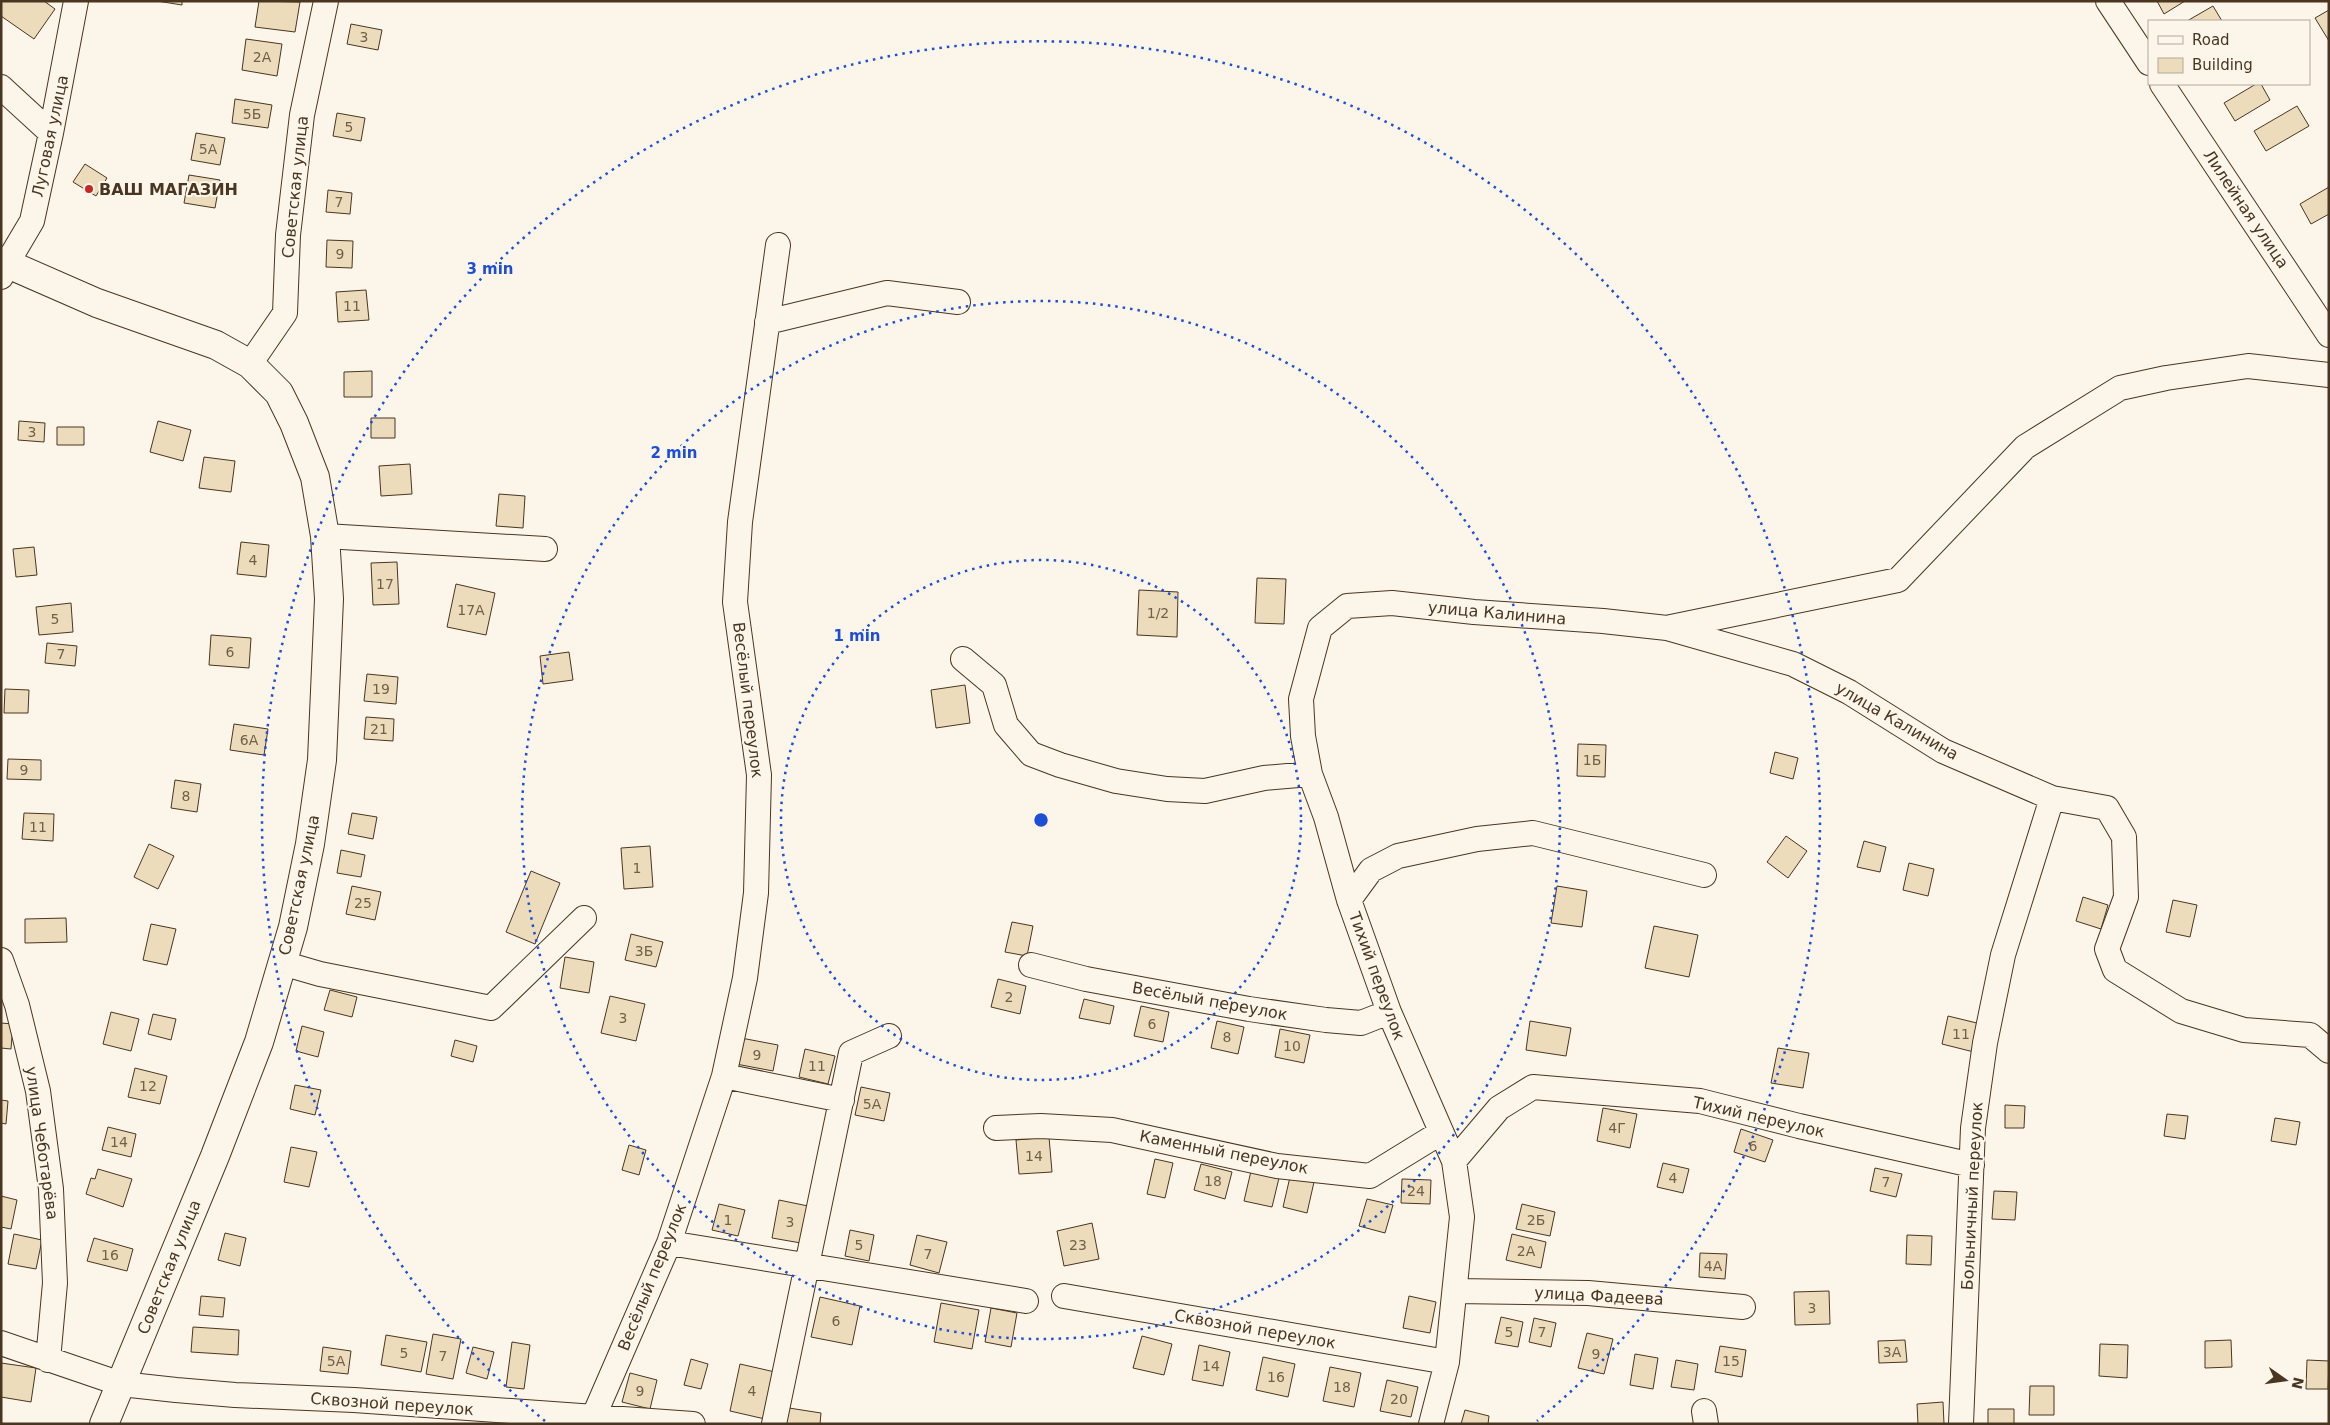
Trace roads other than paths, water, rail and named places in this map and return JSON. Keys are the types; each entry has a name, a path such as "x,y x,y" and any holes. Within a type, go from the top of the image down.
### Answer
{"main road":[{"name":"Советская улица","path":"3,268 97,304 216,345 250,364 279,393 294,423 315,477 325,536 328,599 322,760 310,844 293,927 252,1059 215,1156 104,1424"}],"street":[{"name":"Луговая улица","path":"3,268 32,221 51,134 76,1"},
{"name":"Советская улица","path":"250,364 285,313 288,235 302,115 326,1"},
{"path":"2108,1 2148,61"},
{"name":"Лилейная улица","path":"2163,85 2329,335"},
{"path":"1,87 51,134"},
{"name":"Весёлый переулок","path":"593,1418 669,1244 724,1076 745,978 756,893 759,775 736,602 740,522 778,246"},
{"path":"767,322 887,293 958,302"},
{"path":"1667,628 1898,580 2025,447 2120,388 2166,378 2248,366 2329,375"},
{"path":"325,536 545,549"},
{"name":"улица Калинина","path":"1320,628 1348,606 1392,603 1474,612 1603,621 1667,628 1793,664 1849,692 1943,751 2052,798 2107,808 2124,837 2126,897 2107,949 2115,970 2181,1011 2244,1030 2310,1035 2329,1051"},
{"name":"Тихий переулок","path":"1320,628 1295,706 1310,774 1326,817 1349,900 1389,1012 1440,1133 1454,1161 1462,1217 1447,1362 1431,1424"},
{"path":"963,660 994,685 1006,725 1031,754 1060,765 1116,781 1167,789 1195,790 1234,786 1264,778 1310,774"},
{"name":"Больничный переулок","path":"1961,1424 1973,1128 1985,1043 2003,955 2052,798"},
{"name":"Тихий переулок","path":"1349,900 1371,870 1398,856 1477,839 1533,833 1704,875"},
{"path":"282,963 320,974 491,1008 584,918"},
{"name":"улица Чеботарёва","path":"1,960 17,1005 38,1091 51,1189 55,1283 48,1360"},
{"name":"Весёлый переулок","path":"1031,965 1095,980 1249,1009 1326,1020 1361,1023 1389,1012"},
{"path":"774,1424 806,1264 852,1053 889,1036"},
{"path":"724,1076 842,1100"},
{"name":"Тихий переулок","path":"1454,1161 1500,1108 1533,1086 1700,1101 1972,1166"},
{"name":"Каменный переулок","path":"996,1128 1041,1126 1112,1130 1277,1166 1370,1176 1440,1133"},
{"path":"669,1244 806,1264 1026,1301"},
{"name":"улица Фадеева","path":"1455,1291 1588,1293 1743,1307"},
{"name":"Сквозной переулок","path":"1064,1296 1447,1362"},
{"path":"1,1343 121,1384"},
{"name":"Сквозной переулок","path":"121,1384 235,1395 354,1400 693,1424"}],"place":[{"name":"ВАШ МАГАЗИН","path":"89,189"}]}
